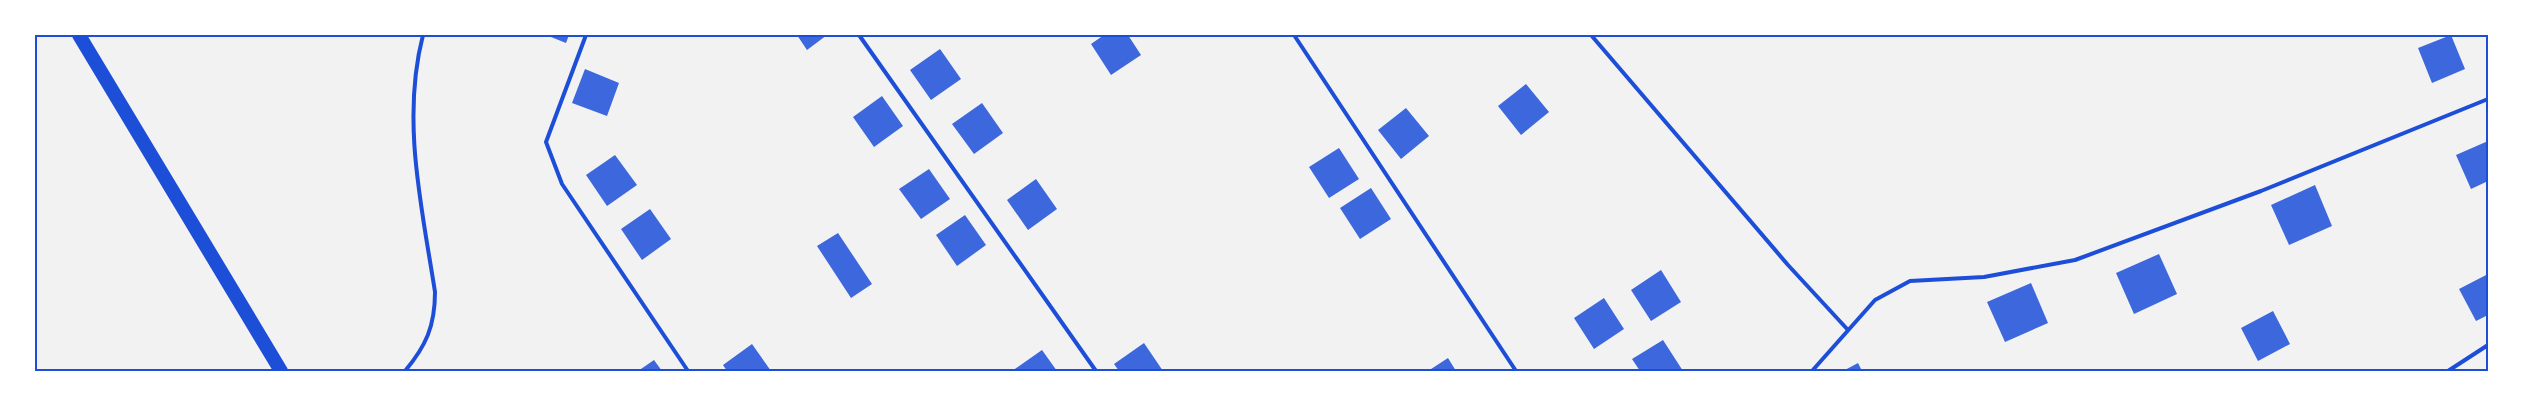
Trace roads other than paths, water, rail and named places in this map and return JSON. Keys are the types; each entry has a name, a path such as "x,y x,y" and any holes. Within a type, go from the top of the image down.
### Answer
{"highway":[{"path":"79,35 281,371"}],"lane":[{"path":"405,371 422,350 435,310 435,292 417,178 412,105 423,35"},
{"path":"586,35 546,142 562,184 688,371"},
{"path":"859,35 1096,371"},
{"path":"1294,35 1516,371"},
{"path":"1591,35 1788,265 1848,330"},
{"path":"1812,371 1875,300 1910,281 1984,276 2074,260 2261,191 2488,99"},
{"path":"2448,371 2488,345"}]}
